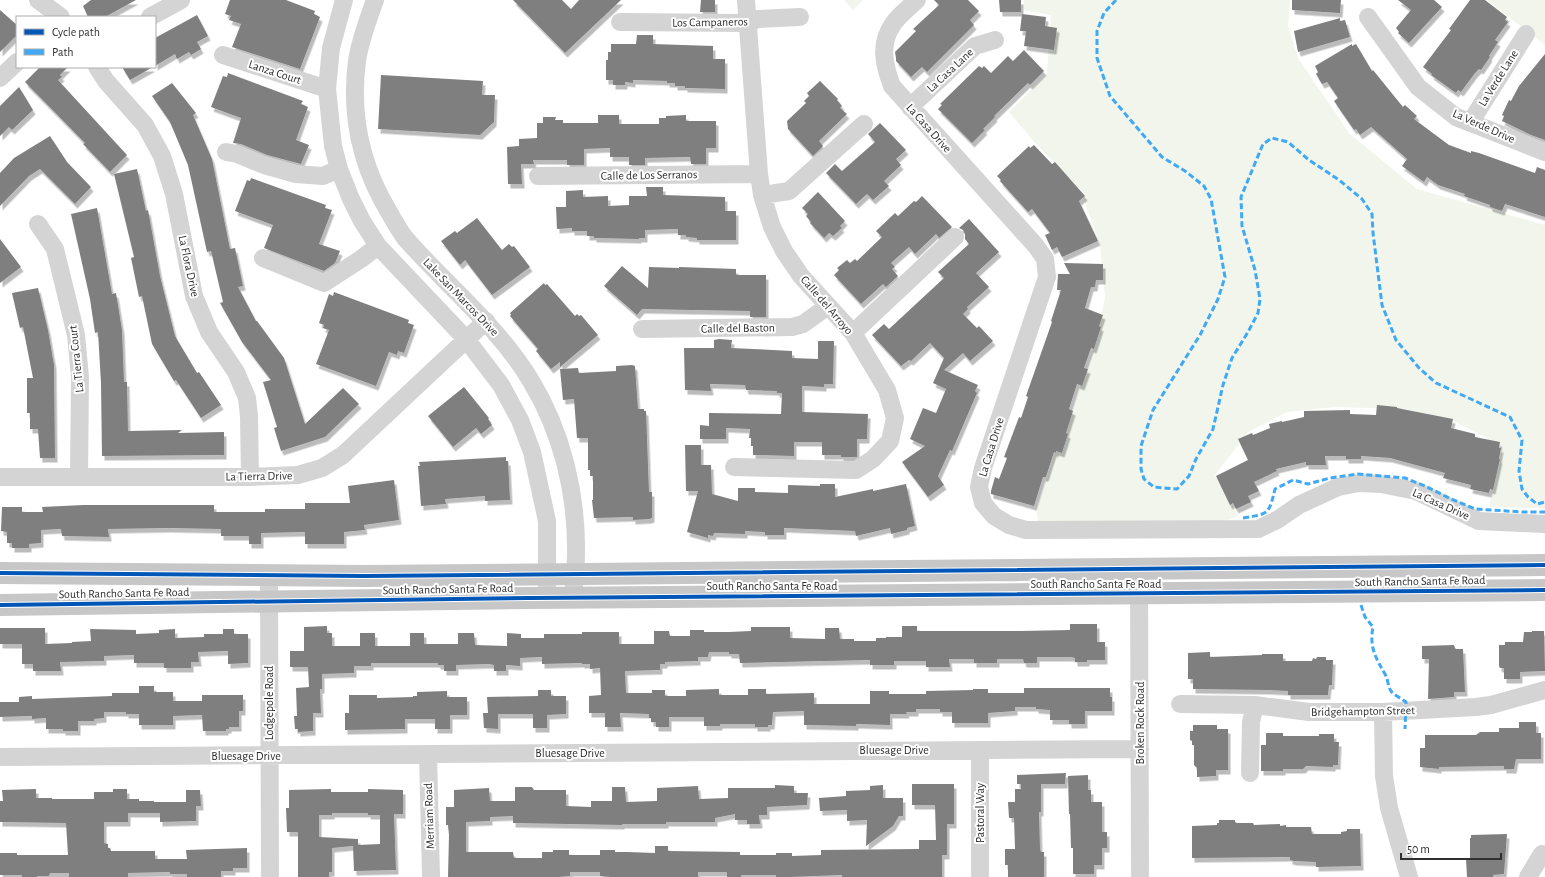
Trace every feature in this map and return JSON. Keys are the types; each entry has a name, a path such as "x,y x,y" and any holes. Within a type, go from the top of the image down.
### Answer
{"main road":[{"name":"South Rancho Santa Fe Road","path":"0,573 269,576 1139,570 1545,565"},
{"name":"South Rancho Santa Fe Road","path":"0,605 547,598 1545,590"}],"street":[{"path":"38,0 61,16"},
{"path":"152,16 181,0"},
{"name":"Lake San Marcos Drive","path":"375,0 361,42 357,62 357,120 359,142 363,158 380,198 403,236 486,322 505,344 525,372 542,403 553,428 567,469 571,492 576,554 573,598"},
{"name":"Calle del Arroyo","path":"734,467 856,470 874,459 890,441 895,418 887,390 853,334 801,276 784,251 772,227 762,194 759,174 746,0"},
{"name":"La Casa Drive","path":"918,0 893,24 884,41 883,55 886,70 892,86 1036,246 1045,259 1048,277 986,461 979,487 983,503 994,516 1010,525 1026,530 1258,528 1277,520 1299,505 1338,487 1359,483 1381,484 1416,491 1479,521 1545,524"},
{"name":"Lake San Marcos Drive","path":"342,1 331,48 327,88 333,146 339,169 362,221 378,246 466,339 501,385 520,420 532,452 547,521 547,598"},
{"name":"Los Campaneros","path":"620,22 748,23 758,19 800,17"},
{"name":"La Verde Drive","path":"1368,17 1418,88 1456,117 1545,152"},
{"name":"La Verde Lane","path":"1470,123 1526,34"},
{"name":"La Casa Lane","path":"910,107 975,46 994,40"},
{"name":"Lanza Court","path":"223,55 327,88"},
{"path":"0,78 16,63"},
{"name":"La Flora Drive","path":"98,68 106,81 145,125 162,156 174,194 194,296 209,332 236,372 247,398 249,416 250,477"},
{"path":"762,194 789,190 864,124"},
{"path":"226,152 237,154 264,165 296,174 323,176 339,169"},
{"name":"Calle de Los Serranos","path":"538,176 759,174"},
{"name":"La Tierra Court","path":"38,224 55,250 76,335 80,377 79,476"},
{"path":"853,334 955,237"},
{"path":"263,258 324,283 378,246"},
{"name":"Calle del Baston","path":"642,329 792,327 803,324 828,306"},
{"name":"La Tierra Drive","path":"0,477 298,476 322,468 337,458 372,428 486,322"},
{"name":"Broken Rock Road","path":"1139,570 1140,877"},
{"name":"Lodgepole Road","path":"269,576 270,877"},
{"name":"Bridgehampton Street","path":"1180,704 1255,705 1309,712 1383,712 1476,708 1545,690"},
{"path":"1250,773 1251,722 1255,705"},
{"path":"1383,712 1384,776 1389,808 1409,877"},
{"name":"Bluesage Drive","path":"0,758 1140,749"},
{"name":"Pastoral Way","path":"980,750 980,877"},
{"name":"Merriam Road","path":"428,754 431,877"},
{"path":"1528,877 1542,854"}],"shaded area":[{"path":"863,0 853,10 845,1"},
{"path":"1024,0 1290,0 1288,27 1299,60 1350,134 1417,189 1545,225 1545,508 1489,507 1503,446 1449,419 1405,409 1335,407 1287,412 1248,432 1215,475 1238,516 1216,524 1039,523 1036,511 1099,333 1105,296 1100,244 1080,189 1036,144 1009,112 1047,74 1051,15 1024,10"},
{"path":"1487,0 1545,0 1545,45"}],"building":[{"path":"91,0 136,0 107,16 88,16 83,6"},
{"path":"230,0 286,0 315,11 314,14 320,17 300,69 232,47 241,24 229,20 231,16 225,14"},
{"path":"513,0 562,0 571,9 579,0 621,0 565,53"},
{"path":"701,0 715,0 715,12 700,12"},
{"path":"934,0 968,0 979,11 970,20 974,25 927,72 922,67 911,77 896,61 895,52 916,31 913,29 939,5"},
{"path":"999,0 1021,0 1021,12 1000,12"},
{"path":"1292,0 1341,0 1340,13 1292,10"},
{"path":"1398,0 1434,0 1442,7 1409,43 1398,33 1399,32 1396,28 1411,10"},
{"path":"1470,0 1485,0 1507,17 1505,20 1508,22 1495,40 1498,42 1481,70 1479,69 1475,73 1461,92 1458,90 1456,93 1431,75 1432,74 1423,67 1451,30 1449,29"},
{"path":"0,10 16,24 16,36 0,52"},
{"path":"1022,14 1046,17 1045,26 1057,28 1054,50 1024,46 1026,31 1020,31"},
{"path":"197,15 208,36 197,42 201,49 191,55 189,52 177,59 175,54 156,65 156,37"},
{"path":"1340,18 1340,21 1345,20 1350,37 1298,52 1294,31"},
{"path":"637,35 653,35 653,44 713,46 713,59 725,59 725,89 685,88 685,86 675,86 675,83 667,83 667,81 633,80 633,83 625,82 625,85 613,85 613,80 606,80 606,60 608,60 608,52 611,52 611,44 636,44"},
{"path":"1352,44 1352,46 1356,44 1372,71 1373,70 1403,107 1405,105 1417,116 1414,119 1449,145 1471,153 1471,151 1479,153 1535,173 1537,167 1545,170 1545,217 1505,204 1502,211 1464,196 1465,194 1438,185 1427,177 1424,182 1402,166 1407,159 1371,127 1360,135 1356,129 1354,130 1334,101 1338,98 1327,82 1322,84 1316,74 1318,72 1315,66"},
{"path":"1024,50 1044,71 1030,85 1028,83 994,116 995,117 983,129 985,130 972,143 938,109 942,105 940,104 979,66 982,68 984,66 991,73 1008,56 1013,61"},
{"path":"1545,54 1545,140 1502,121 1504,116 1502,115 1509,100 1511,101 1519,86"},
{"path":"39,68 67,68 60,75 62,77 58,80 127,155 110,172 83,144 85,143 25,82"},
{"path":"123,68 151,68 130,80"},
{"path":"228,73 303,101 301,104 308,107 296,140 309,145 301,164 267,155 241,144 233,143 241,118 211,107 223,76 227,77"},
{"path":"381,75 483,81 482,95 495,95 494,122 480,135 378,129"},
{"path":"820,81 838,99 837,100 842,106 840,108 847,114 819,141 823,146 813,156 788,129 787,121 806,103 804,101 809,96 807,93"},
{"path":"172,83 196,113 193,115 212,159 230,249 235,248 243,286 238,287 256,321 284,358 305,424 343,388 359,404 325,437 281,451 274,428 277,427 263,382 271,380 242,342 220,303 223,302 211,251 207,252 188,165 170,122 152,96"},
{"path":"19,87 33,110 12,130 9,127 0,136 0,106"},
{"path":"598,115 619,115 619,124 659,124 659,118 666,118 666,116 686,115 686,121 716,121 716,148 706,148 706,164 691,164 690,157 645,158 645,165 629,165 629,157 610,157 610,148 584,149 584,165 567,165 567,160 533,160 534,164 521,164 522,184 508,184 507,147 519,146 519,139 537,138 537,123 543,123 543,117 556,117 555,120 563,120 563,123 598,123"},
{"path":"880,123 906,150 896,159 901,165 884,181 889,186 873,200 867,194 856,204 826,173 835,164 842,171 875,142 868,134"},
{"path":"50,136 67,162 91,187 75,204 40,169 29,176 0,206 0,173 14,158"},
{"path":"1034,145 1052,164 1055,162 1085,196 1079,201 1098,241 1062,257 1057,247 1052,250 1045,235 1050,233 1032,209 1028,212 997,176 1029,146 1030,148"},
{"path":"137,169 146,211 148,210 160,276 175,336 197,373 199,372 221,405 201,418 176,380 174,381 152,344 142,296 139,297 131,258 134,257 114,174"},
{"path":"251,178 326,205 325,208 332,210 319,244 340,251 335,263 324,271 264,248 273,225 235,211 247,180 250,181"},
{"path":"646,187 663,187 663,195 725,197 725,211 736,211 736,240 697,240 697,238 686,237 686,235 678,235 678,229 645,230 645,238 639,239 594,238 594,236 587,236 587,231 572,231 572,228 557,229 556,207 566,207 566,191 583,190 583,197 608,196 608,206 629,205 629,196 647,196"},
{"path":"818,192 845,221 840,226 842,228 833,236 829,233 824,238 810,223 811,222 806,216 808,214 802,208"},
{"path":"922,196 952,227 939,238 936,234 915,254 909,247 891,263 895,267 892,269 898,276 886,287 883,284 861,304 834,275 839,270 837,268 847,260 850,263 855,259 857,261 882,237 876,231 895,213 898,216 914,201 916,202"},
{"path":"97,208 112,294 116,293 122,330 124,382 127,382 128,431 182,430 178,433 224,432 224,455 102,456 101,383 98,332 95,333 90,299 71,214"},
{"path":"477,218 502,250 509,244 512,247 514,246 530,267 492,295 465,260 460,265 441,241 455,231 457,233"},
{"path":"969,219 999,252 976,273 989,287 967,307 968,309 963,314 977,328 979,326 993,341 970,361 963,353 944,370 978,385 975,391 977,393 952,451 950,450 938,476 944,485 928,497 902,462 925,446 910,439 923,408 936,413 946,389 933,383 944,358 930,343 911,361 909,360 901,366 872,335 884,324 889,329 944,278 938,272 969,244 965,239 963,230 959,228"},
{"path":"0,239 21,267 0,283"},
{"path":"1064,263 1103,264 1103,280 1096,280 1095,287 1091,287 1085,308 1103,315 1094,349 1091,348 1084,368 1088,369 1082,386 1077,384 1069,409 1073,411 1062,453 1056,451 1056,453 1054,452 1046,477 1043,477 1034,506 991,494 991,491 995,477 999,479 1007,458 1004,457 1019,417 1021,418 1028,397 1026,396 1052,322 1051,321 1061,290 1057,290 1058,274 1070,274"},
{"path":"622,266 648,288 649,267 736,269 736,275 766,275 766,317 750,317 750,311 642,309 637,315 604,286"},
{"path":"544,283 545,285 547,284 575,316 577,314 579,316 581,315 598,335 560,367 560,362 551,369 536,351 538,349 510,316 510,313"},
{"path":"38,288 48,330 54,365 55,458 40,458 38,429 30,429 30,413 27,413 27,378 33,378 23,327 20,328 12,293"},
{"path":"334,292 409,320 408,323 414,325 404,353 398,351 397,355 389,352 376,386 316,364 329,330 323,328 324,325 319,323 329,294 333,296"},
{"path":"714,340 732,340 731,348 792,351 792,358 818,359 818,341 834,341 833,384 824,384 824,387 802,386 802,412 868,414 867,439 857,439 857,457 822,455 822,442 794,442 794,456 753,455 753,446 751,446 751,438 749,438 750,429 726,428 726,439 700,439 700,425 709,426 709,413 781,414 782,393 777,393 777,391 746,390 745,385 710,384 711,391 685,390 684,348 714,348"},
{"path":"616,366 635,366 638,409 644,409 644,411 646,411 649,492 652,492 652,518 633,520 633,517 594,518 592,500 593,476 590,476 590,470 588,470 588,438 577,438 574,399 563,400 560,369 578,368 579,373 616,371"},
{"path":"464,387 489,418 488,419 492,425 481,434 476,428 453,447 428,416"},
{"path":"1377,405 1397,407 1453,419 1451,428 1475,434 1475,437 1500,442 1500,459 1493,490 1490,489 1489,493 1470,489 1471,485 1443,478 1445,473 1390,458 1361,456 1361,459 1346,459 1346,456 1325,456 1326,465 1306,465 1306,462 1276,469 1277,471 1254,482 1259,491 1248,496 1251,502 1236,509 1233,503 1230,505 1216,476 1248,460 1238,439 1270,428 1269,424 1304,417 1304,411 1350,410 1350,414 1376,415"},
{"path":"685,445 701,445 701,465 711,465 712,494 738,501 738,488 755,488 755,492 788,493 788,485 820,486 820,484 835,484 835,497 906,484 915,526 907,528 907,530 891,534 890,528 856,536 855,531 784,528 784,535 765,535 765,532 745,531 745,534 714,533 713,536 708,535 708,538 687,532 698,491 686,491"},
{"path":"506,457 506,461 508,461 510,500 485,501 485,496 445,499 446,504 421,506 419,462"},
{"path":"394,480 399,520 364,525 365,530 344,532 344,544 305,544 305,532 261,533 261,544 249,544 249,536 221,536 221,529 108,529 109,537 62,536 61,529 41,530 41,543 29,544 29,548 12,548 12,543 7,543 7,532 1,531 2,507 22,507 22,512 43,512 42,507 83,505 214,505 214,512 265,512 265,509 305,509 305,503 350,503 348,486"},
{"path":"1070,624 1097,624 1097,642 1105,642 1105,660 1075,662 1075,658 1071,657 1037,657 1037,663 1024,663 1023,659 997,659 997,663 974,663 974,659 949,659 950,667 926,667 926,661 894,661 894,665 870,665 870,660 740,663 739,654 729,654 729,652 709,652 708,657 698,657 698,661 665,662 665,664 660,664 660,670 625,671 626,693 652,693 652,690 665,690 665,696 686,696 686,690 719,689 719,695 748,695 748,689 766,689 766,694 814,693 814,704 870,704 870,691 889,691 889,694 926,694 926,691 988,689 988,693 1024,693 1024,688 1110,688 1110,697 1112,697 1112,711 1085,711 1085,724 1069,724 1069,720 1050,720 1050,710 1036,709 1036,707 1015,707 1015,711 988,713 988,723 952,723 952,712 940,712 940,709 916,709 916,712 906,712 907,714 890,714 890,725 804,725 804,711 773,712 772,725 768,725 768,727 755,727 755,724 720,724 720,726 704,726 704,717 669,717 669,727 656,727 656,722 651,722 649,714 620,713 621,727 605,727 605,713 589,713 589,696 601,695 600,668 590,669 590,664 582,663 542,664 542,657 520,658 520,666 506,665 506,671 494,671 494,665 489,664 456,665 456,671 444,671 444,665 438,665 438,663 371,663 371,666 354,666 354,673 322,674 322,689 320,689 321,713 313,713 313,731 298,732 298,729 295,729 294,716 297,716 296,688 309,687 308,667 290,667 290,651 304,651 304,627 327,626 327,633 332,633 332,646 360,646 360,633 375,633 375,646 410,646 410,633 424,633 424,644 458,644 458,633 474,633 475,645 507,646 507,633 521,634 521,638 544,638 544,634 619,632 619,644 654,644 654,631 669,631 670,636 690,636 690,630 704,630 704,632 729,632 751,631 751,627 790,627 790,638 825,639 825,628 839,628 840,639 854,639 854,641 876,641 876,638 902,637 902,626 917,626 917,631 1021,631 1070,630"},
{"path":"0,628 45,628 45,644 91,641 90,629 136,630 136,634 159,633 159,630 175,629 175,638 204,637 204,634 223,634 223,629 234,629 234,634 248,634 248,663 228,664 228,651 198,652 199,662 191,662 191,668 164,668 164,663 134,663 134,655 104,656 104,661 60,662 61,671 33,671 33,664 22,664 22,644 0,644"},
{"path":"1544,631 1545,671 1520,672 1520,679 1504,679 1504,668 1500,668 1499,666 1499,645 1505,645 1505,642 1523,642 1524,632"},
{"path":"1454,645 1456,649 1463,649 1465,692 1454,692 1454,697 1428,699 1429,659 1422,659 1422,646"},
{"path":"1210,652 1210,657 1283,654 1283,661 1312,661 1313,658 1316,659 1317,657 1326,657 1326,660 1333,660 1332,685 1329,685 1328,695 1288,695 1288,691 1267,690 1193,689 1193,679 1188,679 1188,653"},
{"path":"139,686 154,686 154,692 173,692 173,701 202,701 202,695 243,695 243,711 239,711 239,727 229,727 226,731 203,731 202,715 173,716 173,725 139,725 139,714 126,714 126,712 104,712 104,718 94,719 94,721 78,721 78,731 63,731 63,729 46,729 46,718 32,719 32,716 0,717 0,702 19,702 19,697 32,696 32,699 112,696 112,693 139,693"},
{"path":"538,690 551,690 551,696 566,696 566,714 547,715 547,728 533,728 533,714 498,714 498,729 484,728 483,713 488,713 487,697 538,696"},
{"path":"447,691 447,697 467,697 467,715 450,715 450,729 435,729 435,719 405,719 405,729 345,730 345,713 349,713 349,695 377,695 377,698 413,697 417,696 417,692"},
{"path":"1519,722 1536,722 1536,733 1541,733 1541,759 1516,759 1514,769 1504,769 1504,766 1439,767 1439,769 1420,767 1420,748 1425,748 1425,735 1476,735 1480,732 1499,732 1499,728 1519,728"},
{"path":"1193,725 1217,725 1217,729 1228,729 1228,770 1216,770 1216,776 1197,777 1197,768 1194,765 1194,745 1192,745 1192,741 1190,740 1190,731 1193,731"},
{"path":"1266,733 1283,733 1283,736 1319,736 1319,734 1334,734 1334,742 1339,742 1338,765 1333,765 1333,767 1306,766 1303,769 1283,769 1283,771 1261,771 1261,745 1266,745"},
{"path":"1066,773 1065,784 1041,784 1041,812 1039,812 1040,849 1041,852 1044,852 1044,877 1008,877 1008,865 1005,865 1005,849 1015,849 1014,818 1009,818 1008,802 1015,802 1015,789 1021,789 1021,784 1017,784 1017,775"},
{"path":"1088,775 1088,790 1091,790 1091,802 1102,802 1102,832 1107,832 1107,848 1102,848 1102,865 1094,865 1094,874 1073,874 1073,848 1071,848 1068,776"},
{"path":"912,784 954,784 954,824 947,824 947,855 942,855 942,877 842,877 842,875 776,877 776,875 741,875 741,877 727,877 727,872 698,872 698,877 611,877 600,876 600,872 570,872 570,876 558,877 448,877 449,835 448,825 446,825 446,807 454,807 454,790 489,788 490,801 515,801 515,787 532,787 534,790 566,790 566,806 591,807 591,801 612,801 612,787 625,787 626,802 657,801 657,788 698,786 699,799 728,798 728,788 775,788 775,785 794,786 794,793 808,793 807,805 767,807 767,815 759,815 760,824 747,824 747,820 735,820 735,814 715,818 715,822 666,822 666,824 622,825 513,823 513,816 490,817 490,821 466,822 466,852 513,852 514,858 542,858 542,852 553,852 553,850 569,850 569,855 600,855 600,850 655,853 655,846 668,846 668,851 740,852 740,855 776,855 776,853 792,853 792,856 821,855 821,850 919,849 919,840 936,840 935,805 912,805"},
{"path":"883,785 883,798 903,798 903,816 899,816 893,826 866,846 867,820 847,821 847,810 820,811 819,798 846,796 846,791 870,790 870,786"},
{"path":"36,789 36,798 94,799 94,792 113,792 113,789 127,789 127,799 139,799 139,801 154,802 186,802 186,790 200,790 201,806 196,806 196,821 160,822 160,813 128,813 128,822 104,822 104,843 108,844 108,848 110,848 111,851 155,851 155,859 187,859 186,850 247,848 247,868 233,868 233,871 221,871 221,877 187,877 187,874 170,874 170,872 128,873 128,877 69,877 69,873 50,873 49,876 37,877 0,875 0,853 17,853 17,855 68,855 66,823 0,822 0,801 3,801 2,790"},
{"path":"331,789 331,792 368,792 368,789 403,790 403,814 394,814 396,870 354,871 353,846 332,848 332,872 329,872 329,877 298,877 298,832 287,832 286,808 289,808 289,790","holes":["332,813 368,813 368,815 380,815 380,844 358,845 358,839 319,837 319,815 332,815"]},
{"path":"1219,820 1235,820 1237,823 1253,823 1254,825 1280,824 1280,826 1286,825 1286,827 1311,827 1312,834 1341,834 1341,832 1347,831 1347,829 1360,829 1361,866 1316,867 1316,862 1294,861 1290,860 1290,857 1192,858 1192,826 1217,825"},
{"path":"1507,834 1504,874 1493,875 1493,877 1467,877 1466,859 1470,859 1471,835"}],"marked path":[{"path":"1116,0 1104,13 1097,31 1097,58 1110,96 1162,157 1185,171 1204,186 1211,199 1225,277 1218,299 1200,335 1153,410 1141,446 1141,469 1144,479 1154,487 1177,489 1189,476 1196,459 1213,429 1223,385 1232,358 1258,313 1260,299 1255,270 1242,226 1241,197 1263,144 1272,138 1288,142 1309,160 1339,180 1362,199 1372,214 1382,305 1396,340 1419,368 1436,383 1510,417 1522,440 1519,471 1522,489 1528,497 1537,504 1545,502"},
{"path":"1243,518 1263,514 1271,504 1275,489 1293,480 1308,484 1330,478 1358,474 1405,478 1475,509 1545,512"},
{"path":"1361,605 1365,617 1373,627 1372,641 1374,653 1386,676 1390,689 1394,694 1406,702 1405,729"}],"cycle path":[{"path":"0,573 364,576 1545,565"},
{"path":"0,605 530,598 1545,590"}]}
